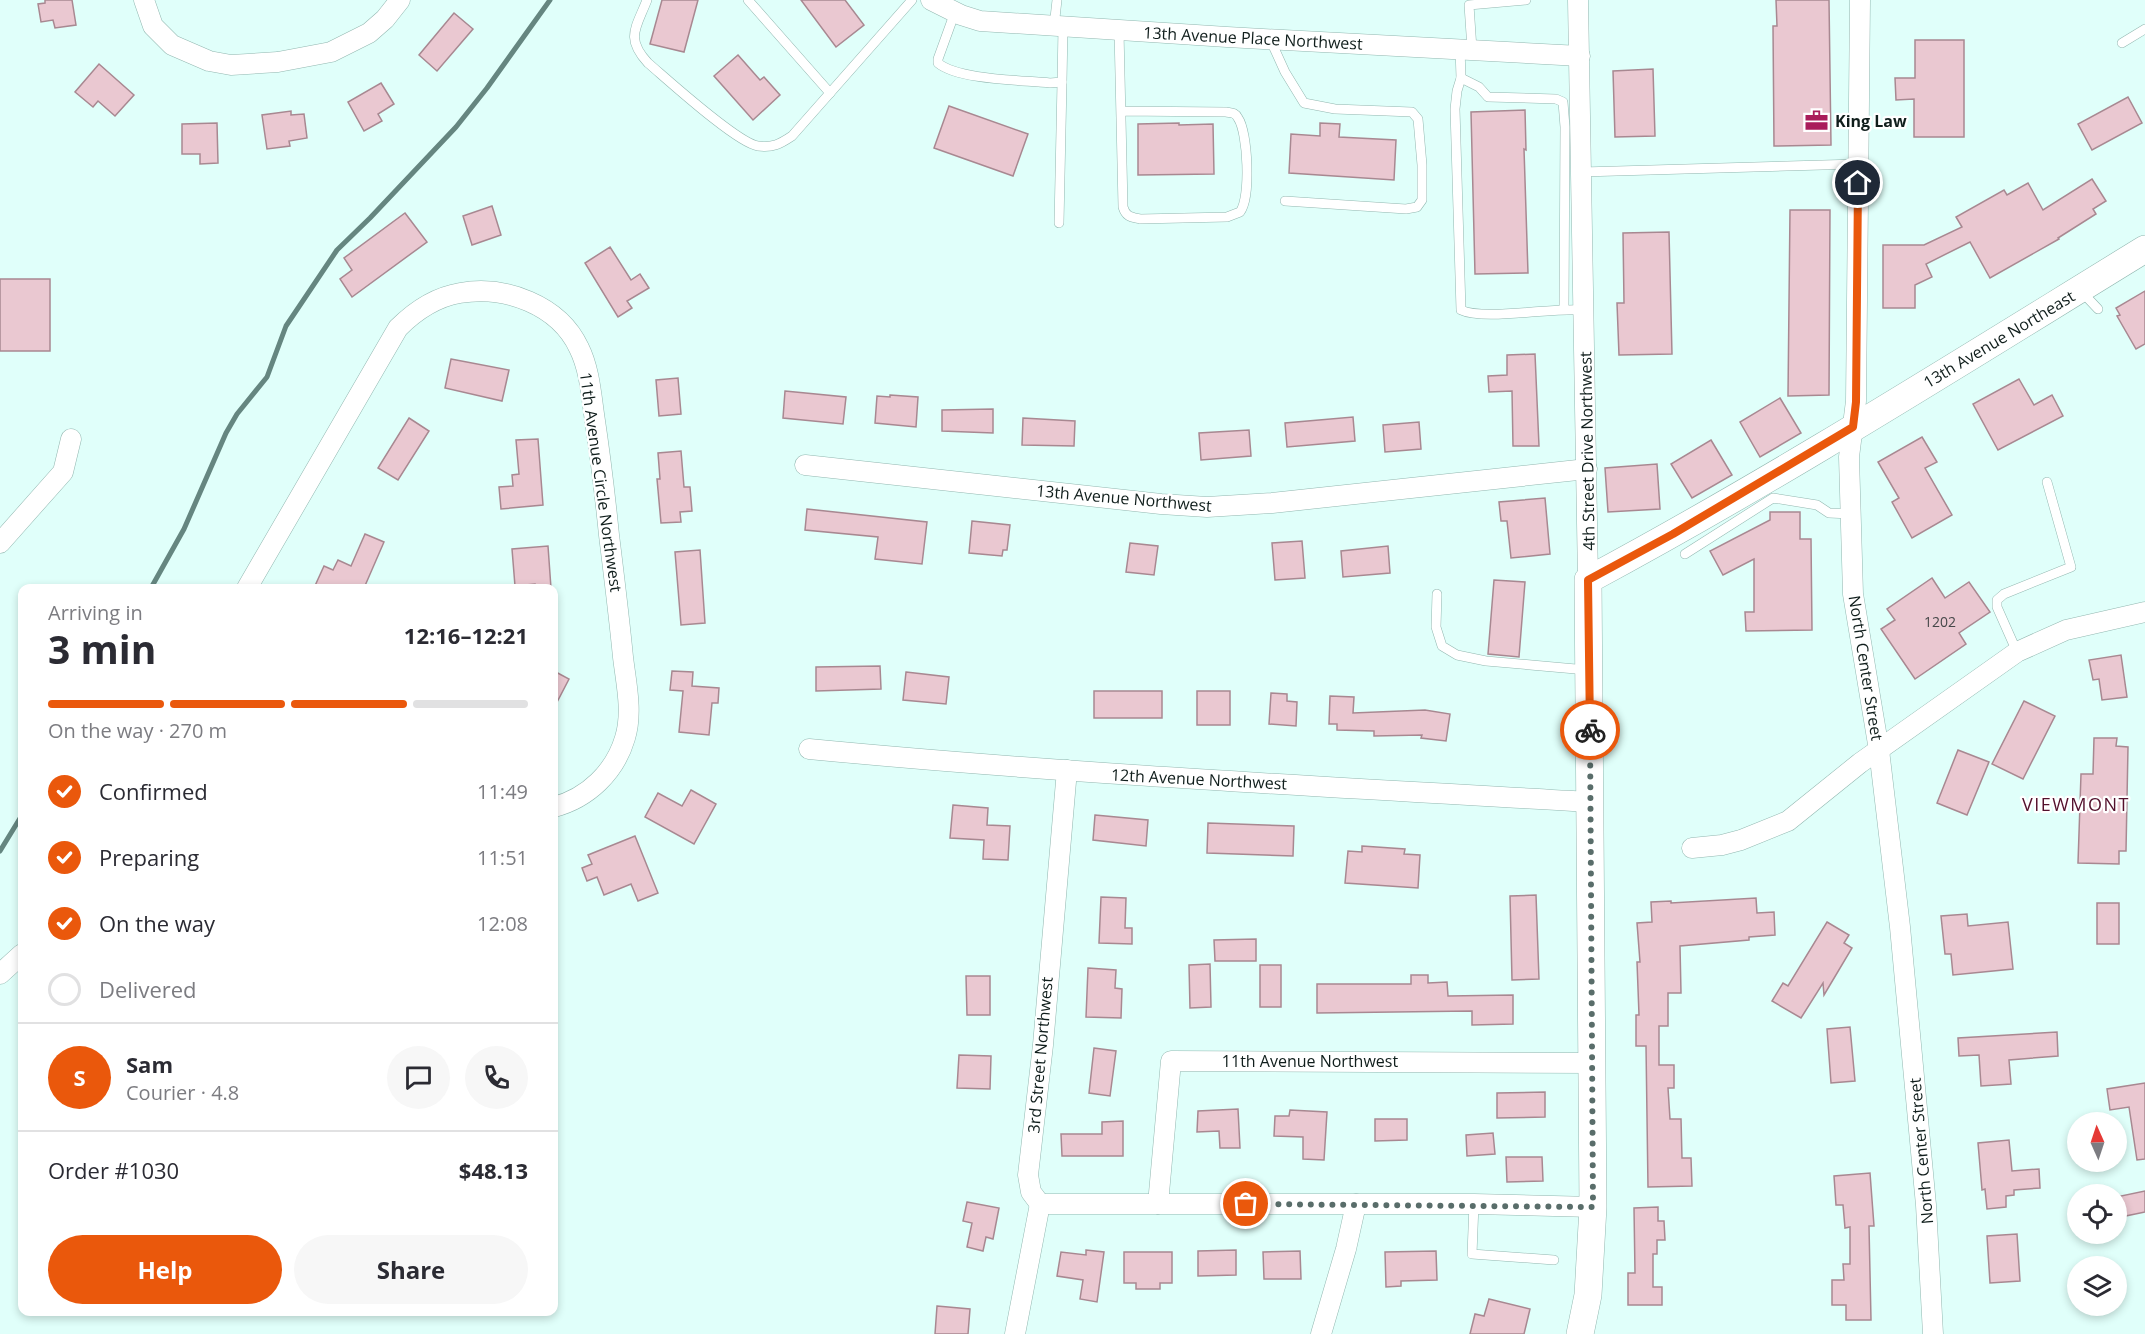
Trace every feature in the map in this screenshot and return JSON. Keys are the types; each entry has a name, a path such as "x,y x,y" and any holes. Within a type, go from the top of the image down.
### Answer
{"main road":[{"name":"13th Avenue Northeast","path":"1853,427 2145,249"},
{"path":"1588,580 1673,534 1769,489 1853,427"},
{"name":"4th Street Drive Northwest","path":"1580,1334 1588,1295 1593,1207 1588,580"}],"street":[{"path":"144,0 153,26 172,45 209,61 231,65 278,62 331,52 369,33 385,19 400,0"},
{"name":"13th Avenue Place Northwest","path":"931,0 980,21 1119,31 1580,56"},
{"name":"4th Street Drive Northwest","path":"1578,0 1580,56 1573,127 1582,172 1588,580"},
{"name":"North Center Street","path":"1860,0 1856,402 1849,457 1853,594 1879,750 1900,927 1925,1193 1933,1334"},
{"name":"11th Avenue Circle Northwest","path":"249,584 398,328 407,319 427,305 461,292 498,293 529,301 546,310 562,322 579,346 590,385 628,707 626,736 621,750 605,776 583,795 558,805"},
{"path":"0,543 63,472 71,439"},
{"name":"13th Avenue Northwest","path":"805,465 1149,503 1207,507 1272,503 1587,469"},
{"path":"1692,848 1742,840 1788,821 1879,750 2017,652 2066,630 2145,612"},
{"name":"12th Avenue Northwest","path":"809,749 920,760 1067,770 1590,802"},
{"name":"3rd Street Northwest","path":"1040,1204 1031,1192 1028,1175 1043,1045 1067,770"},
{"name":"11th Avenue Northwest","path":"1158,1204 1171,1061 1593,1063"},
{"path":"1015,1334 1040,1204 1474,1204 1593,1207"},
{"path":"1321,1334 1346,1249 1356,1204"}],"lane":[{"path":"647,0 633,37 637,52 737,136 756,146 775,147 792,136 912,0"},
{"path":"748,0 830,93"},
{"path":"1057,0 1062,82 1059,223"},
{"path":"1526,0 1469,2 1466,49 1455,110 1461,310 1473,314 1564,308 1584,310"},
{"path":"955,12 938,59 938,63 943,67 967,74 1050,83 1062,82"},
{"path":"2122,43 2145,29"},
{"path":"1119,31 1123,207 1129,217 1140,219 1227,217 1240,212 1245,200 1247,176 1244,136 1240,119 1235,114 1121,111"},
{"path":"1269,39 1284,72 1304,103 1335,109 1412,112 1418,119 1422,200 1417,207 1406,209 1285,201"},
{"path":"1461,78 1479,87 1488,97 1556,99 1563,102 1573,127 1564,308"},
{"path":"1582,172 1858,164"},
{"path":"2080,290 2098,309"},
{"path":"2017,652 1997,608 1997,600 2004,594 2071,567 2048,482"},
{"path":"1685,555 1769,489 1817,505 1829,513 1851,514"},
{"path":"1437,594 1436,627 1442,646 1457,656 1486,661 1589,670"},
{"path":"1474,1204 1472,1254 1554,1260"}],"building":[{"path":"45,0 72,0 76,25 55,28 53,20 41,22 38,4 45,3"},
{"path":"662,0 698,0 684,52 650,44"},
{"path":"801,0 845,0 864,25 836,47"},
{"path":"1776,0 1829,0 1831,145 1774,146 1773,26 1777,26"},
{"path":"454,13 473,29 437,71 419,55"},
{"path":"1915,40 1964,40 1964,137 1914,137 1914,99 1896,100 1895,78 1915,78"},
{"path":"738,55 760,80 764,77 780,95 753,120 714,76"},
{"path":"99,64 134,95 115,116 98,101 93,107 75,92"},
{"path":"1653,69 1655,136 1615,137 1613,71"},
{"path":"381,83 394,104 378,114 382,121 364,131 348,102"},
{"path":"2128,97 2142,123 2092,150 2078,124"},
{"path":"949,106 1028,134 1013,176 934,148"},
{"path":"1525,110 1528,273 1475,274 1471,112"},
{"path":"291,111 291,115 304,114 307,138 289,141 290,146 267,149 262,115"},
{"path":"217,123 218,163 200,164 200,154 182,154 182,124"},
{"path":"1179,123 1179,125 1213,124 1214,174 1138,175 1138,124"},
{"path":"1320,123 1340,124 1339,137 1396,140 1394,180 1289,173 1291,134 1320,136"},
{"path":"2092,179 2106,201 2093,209 2096,214 2059,239 1990,278 1970,242 1926,264 1932,277 1915,285 1915,308 1883,308 1883,245 1924,245 1962,227 1956,217 2004,190 2007,195 2028,183 2043,210"},
{"path":"492,206 501,235 472,245 463,216"},
{"path":"1790,210 1830,210 1829,395 1788,396"},
{"path":"405,213 427,242 352,297 340,279 352,270 344,258"},
{"path":"1669,232 1672,354 1619,355 1617,303 1624,303 1623,233"},
{"path":"610,247 631,280 640,274 649,288 627,301 632,308 618,317 585,263"},
{"path":"0,279 50,279 50,351 0,351"},
{"path":"2145,291 2145,344 2136,349 2117,316 2120,315 2116,308"},
{"path":"1535,354 1539,446 1513,446 1512,391 1489,392 1488,376 1507,375 1507,355"},
{"path":"451,359 509,370 502,401 445,388"},
{"path":"678,378 681,414 659,416 656,380"},
{"path":"2019,379 2034,405 2052,395 2063,416 1998,450 1973,404"},
{"path":"785,391 846,397 843,424 783,418"},
{"path":"890,395 918,397 916,427 875,423 877,396 890,397"},
{"path":"1780,398 1801,433 1760,457 1740,422"},
{"path":"993,409 993,433 942,431 942,410"},
{"path":"1353,417 1355,441 1287,447 1285,423"},
{"path":"409,418 429,431 398,480 378,468"},
{"path":"1023,418 1075,421 1074,446 1022,445"},
{"path":"1419,422 1421,449 1385,452 1383,425"},
{"path":"1249,430 1251,456 1201,460 1199,433"},
{"path":"1922,437 1937,462 1925,468 1952,515 1912,538 1892,502 1899,498 1878,462"},
{"path":"538,439 543,505 501,509 499,487 513,486 512,475 519,474 516,440"},
{"path":"1711,440 1732,475 1692,498 1671,464"},
{"path":"681,451 684,487 690,487 692,511 680,512 681,522 661,523 657,479 660,479 658,453"},
{"path":"1657,464 1660,509 1608,512 1605,468"},
{"path":"1545,498 1550,554 1511,558 1507,521 1501,521 1499,502"},
{"path":"807,509 927,522 922,564 875,559 878,537 805,530"},
{"path":"1770,512 1800,512 1800,539 1811,539 1812,630 1746,631 1745,612 1754,612 1754,559 1723,575 1710,551 1770,520"},
{"path":"972,521 1010,525 1007,550 1003,550 1002,556 969,553"},
{"path":"365,534 384,542 366,584 316,584 324,566 333,570 338,560 351,566"},
{"path":"1302,541 1305,578 1275,580 1272,543"},
{"path":"1130,543 1158,546 1154,575 1126,572"},
{"path":"548,546 551,584 515,584 512,549"},
{"path":"1388,546 1390,573 1343,577 1341,551"},
{"path":"700,550 705,623 681,625 675,552"},
{"path":"1932,578 1945,598 1969,582 1990,612 1959,633 1966,644 1915,679 1881,629 1895,620 1887,609"},
{"path":"1494,580 1525,582 1519,657 1488,654"},
{"path":"2121,655 2127,697 2102,700 2099,679 2093,680 2089,660"},
{"path":"880,666 881,689 816,691 816,667"},
{"path":"672,671 693,672 692,686 719,688 718,703 712,703 709,735 679,732 683,691 670,690"},
{"path":"906,672 949,677 946,704 903,700"},
{"path":"558,673 569,679 558,700"},
{"path":"1094,691 1162,691 1162,718 1094,718"},
{"path":"1197,691 1230,691 1230,725 1197,725"},
{"path":"1271,693 1287,694 1287,701 1297,702 1296,726 1269,724"},
{"path":"1330,696 1354,697 1353,713 1425,710 1450,714 1446,741 1421,738 1422,735 1374,736 1374,731 1337,730 1337,724 1329,724"},
{"path":"2024,701 2055,716 2023,779 1992,764"},
{"path":"2094,738 2117,738 2116,746 2128,747 2126,851 2119,851 2119,864 2078,863 2081,774 2093,774"},
{"path":"1958,750 1989,762 1967,815 1937,803"},
{"path":"691,790 716,804 694,844 645,817 658,793 682,806"},
{"path":"953,805 988,808 987,825 1010,826 1008,860 983,859 984,840 950,838"},
{"path":"1095,815 1148,820 1146,846 1093,840"},
{"path":"1208,823 1294,826 1293,856 1207,853"},
{"path":"635,836 658,893 638,901 631,884 604,895 597,877 587,881 582,868 592,864 588,855"},
{"path":"1362,846 1405,849 1404,854 1420,855 1418,888 1345,883 1348,851 1362,852"},
{"path":"1536,895 1539,979 1512,980 1510,896"},
{"path":"1101,897 1126,898 1125,928 1132,928 1132,944 1099,943"},
{"path":"1756,898 1757,913 1774,912 1775,935 1749,937 1749,940 1680,946 1681,993 1668,993 1668,1026 1659,1026 1659,1065 1674,1065 1674,1088 1668,1088 1670,1119 1681,1119 1682,1158 1691,1158 1692,1186 1648,1187 1646,1046 1636,1046 1636,1015 1639,1015 1637,962 1640,962 1637,923 1652,922 1651,902"},
{"path":"2097,903 2119,903 2119,944 2097,944"},
{"path":"1967,914 1968,926 2008,922 2013,969 1953,975 1951,954 1945,954 1941,916"},
{"path":"1827,922 1849,935 1844,943 1852,948 1824,995 1823,983 1801,1018 1772,1001 1783,983 1788,986"},
{"path":"1256,939 1256,961 1215,961 1214,940"},
{"path":"1210,964 1211,1007 1190,1008 1189,965"},
{"path":"1260,965 1281,965 1281,1007 1260,1007"},
{"path":"1088,968 1116,970 1115,988 1122,989 1121,1018 1086,1017"},
{"path":"1411,975 1428,975 1428,983 1447,982 1448,996 1513,995 1513,1024 1472,1025 1472,1011 1317,1013 1317,984 1411,984"},
{"path":"966,976 990,976 990,1015 967,1015"},
{"path":"1850,1027 1855,1081 1831,1083 1827,1029"},
{"path":"2057,1032 2058,1056 2009,1060 2011,1084 1981,1086 1979,1055 1959,1056 1958,1038"},
{"path":"1094,1048 1116,1051 1110,1096 1089,1093"},
{"path":"959,1055 991,1056 990,1089 957,1088"},
{"path":"2145,1083 2145,1159 2137,1160 2129,1107 2110,1110 2107,1089"},
{"path":"1545,1092 1545,1117 1497,1118 1497,1093"},
{"path":"1238,1109 1240,1148 1220,1148 1219,1131 1197,1132 1198,1111"},
{"path":"1290,1110 1327,1112 1324,1160 1303,1159 1303,1137 1274,1136 1275,1116 1289,1116"},
{"path":"1375,1119 1407,1119 1407,1140 1375,1141"},
{"path":"1123,1121 1123,1156 1062,1156 1061,1134 1102,1134 1102,1122"},
{"path":"1493,1133 1495,1154 1467,1156 1466,1135"},
{"path":"2009,1140 2012,1171 2039,1169 2040,1188 2014,1190 2014,1195 2006,1196 2006,1207 1987,1209 1985,1189 1982,1190 1978,1143"},
{"path":"1506,1157 1542,1157 1543,1181 1507,1182"},
{"path":"1870,1173 1874,1226 1869,1226 1871,1320 1846,1320 1846,1305 1832,1305 1832,1280 1844,1280 1843,1264 1850,1264 1850,1227 1845,1228 1843,1205 1836,1205 1834,1176"},
{"path":"2145,1191 2145,1212 2127,1216 2127,1195"},
{"path":"967,1202 999,1208 993,1239 986,1237 983,1251 967,1247 972,1223 963,1221"},
{"path":"1658,1207 1658,1221 1664,1221 1665,1240 1657,1240 1657,1254 1653,1254 1653,1287 1662,1287 1662,1305 1628,1305 1628,1273 1635,1273 1634,1208"},
{"path":"2017,1234 2020,1281 1990,1283 1987,1236"},
{"path":"1086,1250 1104,1252 1097,1302 1080,1299 1083,1280 1057,1276 1061,1252 1086,1255"},
{"path":"1236,1250 1236,1275 1198,1276 1198,1251"},
{"path":"1300,1251 1301,1279 1264,1279 1263,1252"},
{"path":"1436,1251 1437,1280 1401,1281 1401,1286 1386,1287 1385,1252"},
{"path":"1124,1252 1172,1252 1172,1283 1160,1283 1160,1289 1136,1289 1136,1283 1124,1283"},
{"path":"1489,1299 1530,1309 1524,1334 1470,1334 1475,1314 1484,1316"},
{"path":"937,1306 970,1309 968,1334 935,1334"}],"waterway":[{"path":"153,584 184,529 226,433 237,414 267,377 286,326 337,250 456,127 550,0"},
{"path":"0,851 18,822"}],"way so far":[{"path":"1246,1204 1474,1204 1593,1207 1590,730"}],"place":[{"name":"King Law","path":"1817,121"}],"district":[{"name":"VIEWMONT","path":"2076,804"}],"route":[{"path":"1590,730 1588,580 1673,534 1853,427 1856,402 1858,183"}]}
